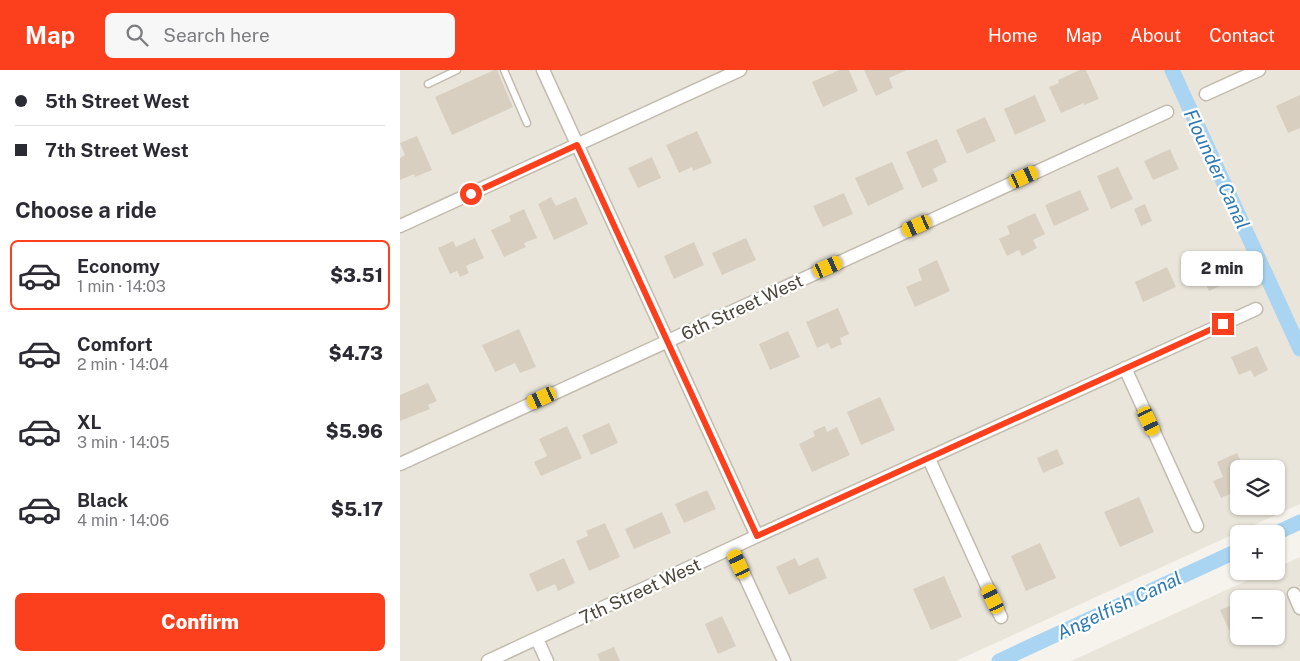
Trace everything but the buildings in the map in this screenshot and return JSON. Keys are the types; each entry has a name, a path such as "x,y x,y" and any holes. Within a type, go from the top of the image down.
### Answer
{"street":[{"path":"543,70 757,536"},
{"path":"400,226 740,70"},
{"path":"1206,94 1259,70"},
{"name":"6th Street West","path":"400,464 1167,112"},
{"name":"7th Street West","path":"488,661 757,536 1256,309"},
{"path":"1125,368 1197,526"},
{"path":"929,459 1001,617"},
{"path":"732,548 784,661"},
{"path":"1294,594 1300,608"},
{"path":"537,639 547,661"}],"lane":[{"path":"428,84 457,70"},
{"path":"504,70 527,123"}],"shaded area":[{"path":"400,70 1300,70 1300,504 1285,511 1285,460 1230,460 1230,515 1276,515 1254,525 1230,525 1230,536 956,661 400,661"},
{"path":"1300,557 1300,661 1071,661 1248,580 1285,580 1285,564"}],"waterway":[{"name":"Flounder Canal","path":"1172,70 1300,349"},
{"name":"Angelfish Canal","path":"1285,529 1300,522"},
{"name":"Angelfish Canal","path":"999,661 1230,554"}],"route":[{"path":"471,194 577,145 757,536 1223,324"}]}
